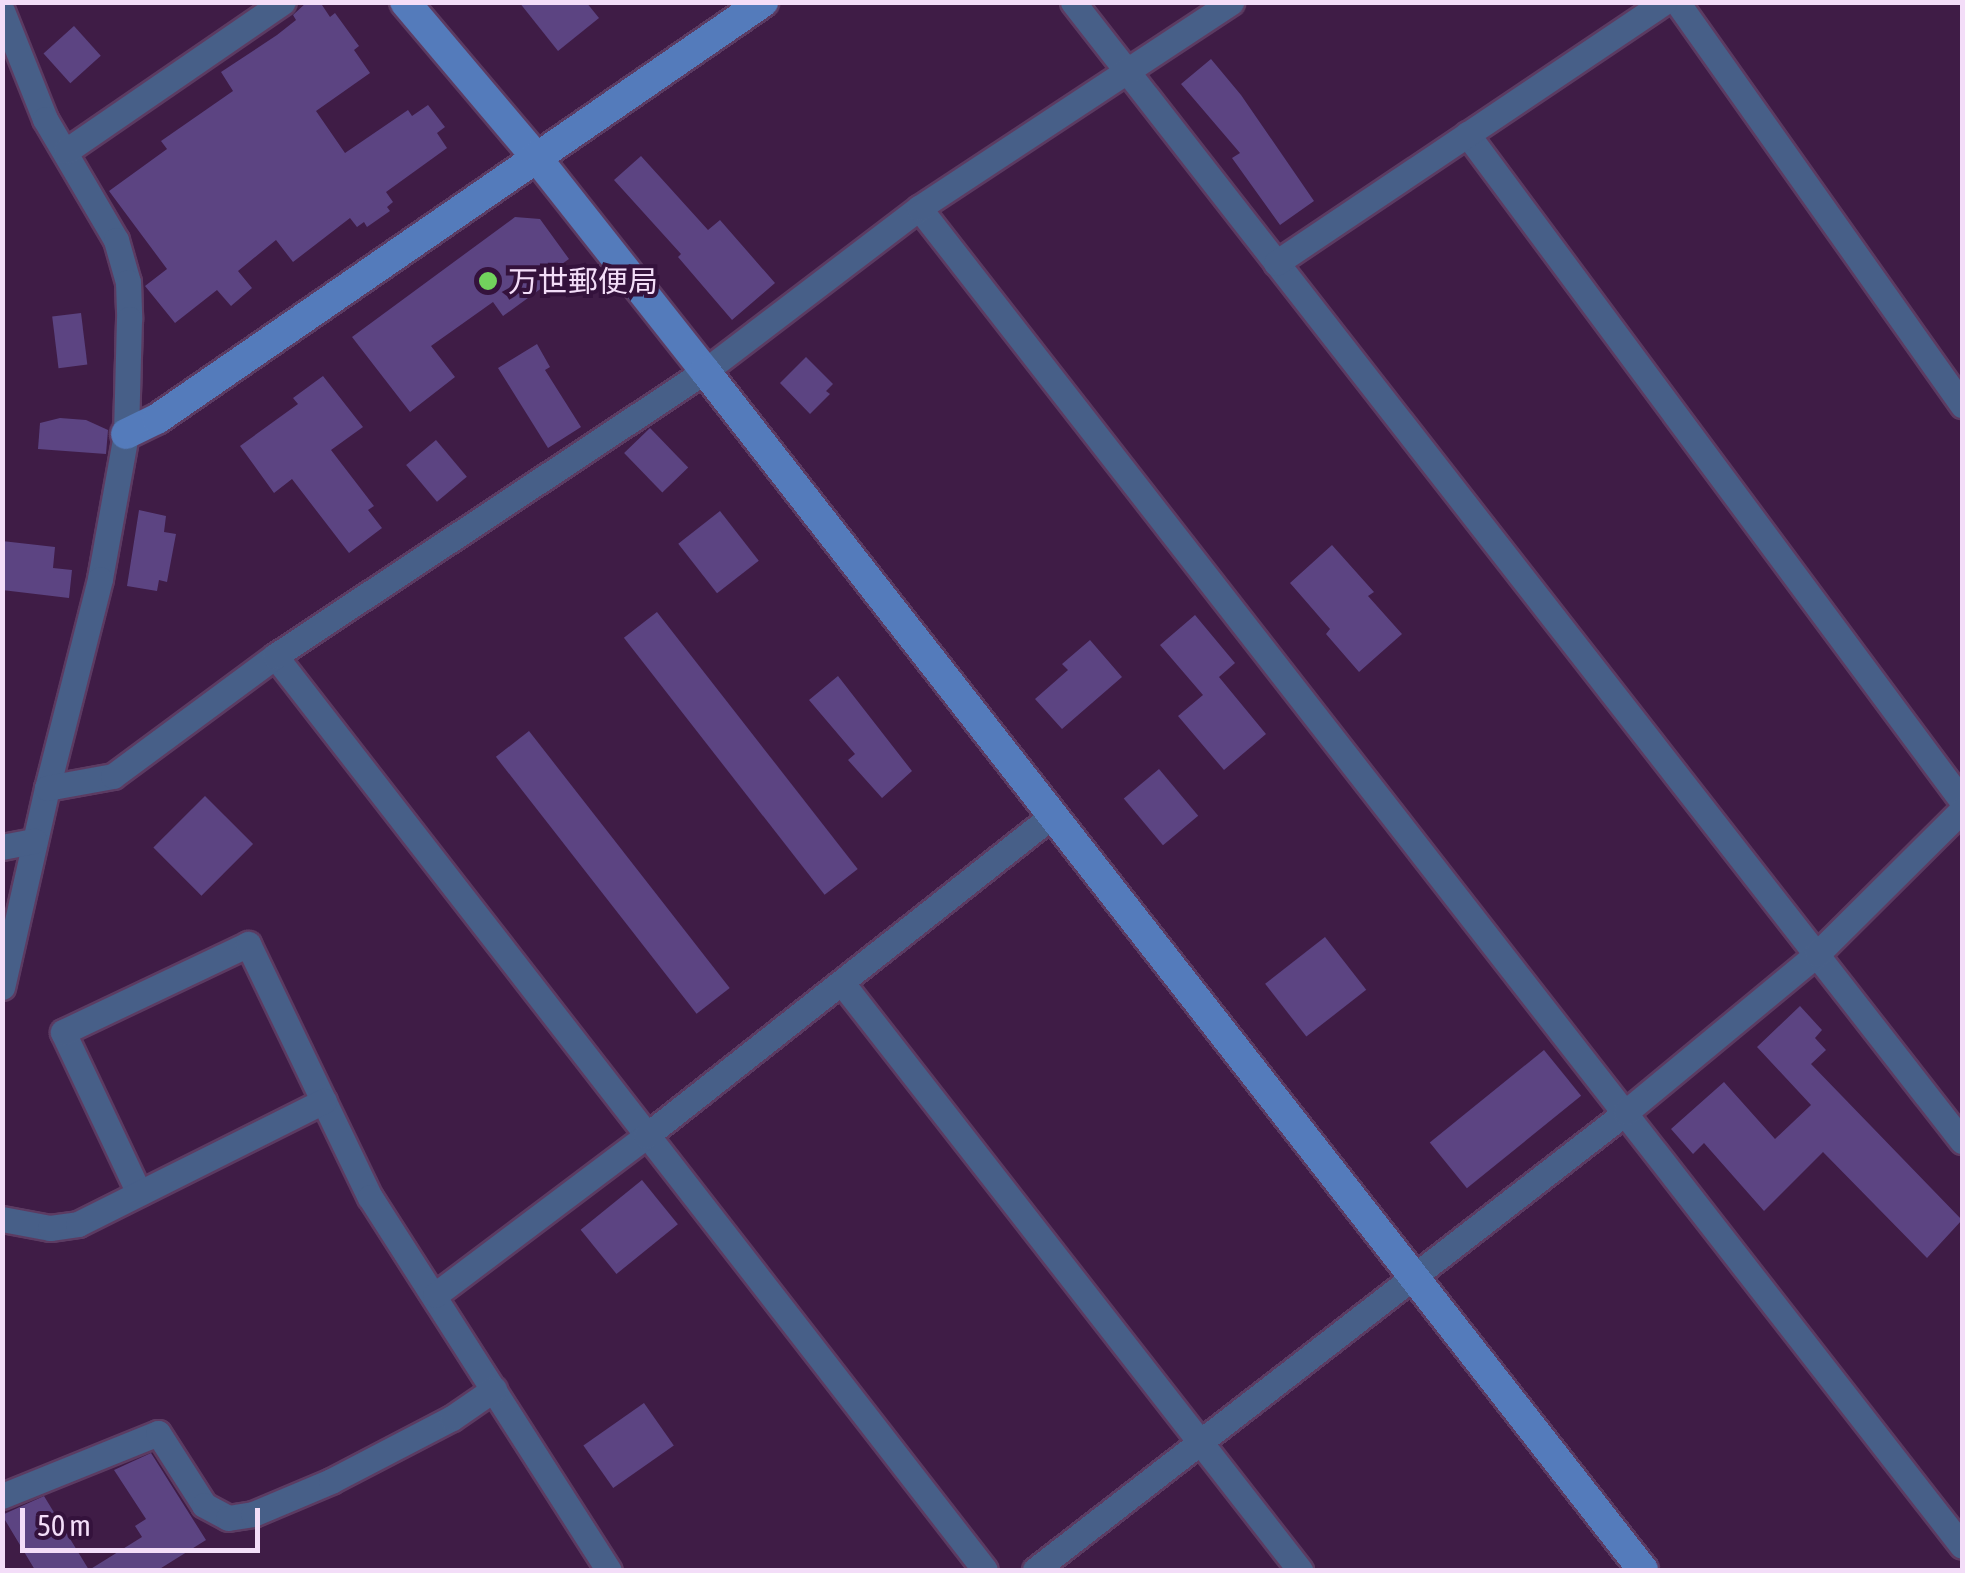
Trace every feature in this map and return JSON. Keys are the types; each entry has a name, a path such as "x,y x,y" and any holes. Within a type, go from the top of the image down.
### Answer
{"street":[{"path":"66,152 283,2"},
{"path":"405,2 536,157 705,371 1643,1570"},
{"path":"126,434 158,419 763,2"},
{"path":"1074,2 1962,1141"},
{"path":"46,788 113,776 275,656 705,371 919,208 1230,2"},
{"path":"1276,263 1665,2"},
{"path":"1677,2 1962,405"},
{"path":"2,11 44,119 116,240 128,282 126,434 100,579 46,788 2,987"},
{"path":"1466,134 1962,802"},
{"path":"919,208 1962,1546"},
{"path":"275,656 984,1570"},
{"path":"1035,1570 1626,1112 1817,954 1962,810"},
{"path":"434,1295 646,1136 1052,815"},
{"path":"2,847 34,841"},
{"path":"139,1193 63,1032 248,944 370,1197 609,1570"},
{"path":"842,983 1300,1570"},
{"path":"2,1219 50,1228 78,1224 324,1101"},
{"path":"2,1496 158,1432 204,1505 228,1518 252,1514 331,1481 452,1418 494,1389"}],"building":[{"path":"307,2 320,2 330,17 335,13 359,46 354,50 370,73 316,111 345,153 408,110 412,116 428,105 445,127 437,133 447,148 386,192 393,202 387,207 390,211 367,227 364,222 357,227 350,218 293,262 276,240 238,271 252,288 231,306 217,290 175,323 145,286 167,269 109,191 167,149 161,141 233,91 221,72 296,20 293,15"},
{"path":"519,2 586,2 599,18 558,51"},
{"path":"74,26 101,56 70,83 44,53"},
{"path":"1211,59 1241,95 1314,201 1280,225 1232,158 1240,153 1181,84"},
{"path":"641,156 708,230 720,220 775,283 732,320 678,257 681,254 614,180"},
{"path":"515,217 540,219 569,259 556,268 561,274 503,316 493,302 431,346 455,377 410,412 352,337"},
{"path":"81,313 87,365 59,368 52,317"},
{"path":"537,344 550,367 545,370 581,427 548,448 498,368"},
{"path":"806,357 833,384 826,391 830,394 810,414 780,383"},
{"path":"323,376 363,427 331,450 374,506 368,510 382,528 349,553 292,479 274,493 240,446 298,404 293,398"},
{"path":"60,418 86,420 108,430 106,454 38,449 40,423"},
{"path":"650,428 688,468 662,493 624,453"},
{"path":"436,440 467,477 437,502 406,465"},
{"path":"139,510 166,516 164,532 176,534 167,582 159,580 157,591 127,586"},
{"path":"720,511 759,561 717,593 678,544"},
{"path":"2,541 55,547 53,568 72,570 69,598 2,590"},
{"path":"1332,545 1374,592 1368,596 1402,634 1359,672 1326,634 1330,629 1290,583"},
{"path":"657,612 858,869 825,895 624,638"},
{"path":"1195,615 1235,663 1219,677 1266,734 1224,770 1178,716 1203,695 1160,645"},
{"path":"1090,640 1122,677 1062,729 1035,699 1068,670 1062,664"},
{"path":"838,676 912,771 882,798 848,760 855,754 809,700"},
{"path":"529,731 730,988 697,1014 496,757"},
{"path":"1159,769 1198,816 1163,845 1124,799"},
{"path":"205,796 253,844 201,896 153,848"},
{"path":"1325,937 1366,990 1306,1037 1265,984"},
{"path":"1800,1006 1822,1030 1815,1038 1826,1050 1811,1064 1962,1220 1927,1258 1823,1152 1764,1211 1704,1143 1693,1154 1671,1129 1724,1082 1775,1139 1811,1105 1757,1047"},
{"path":"1544,1050 1581,1096 1467,1188 1430,1143"},
{"path":"642,1180 678,1224 616,1274 581,1230"},
{"path":"644,1403 674,1446 613,1488 583,1445"},
{"path":"151,1453 206,1540 158,1570 89,1570 142,1537 135,1526 146,1519 114,1470"},
{"path":"44,1496 89,1570 35,1570 2,1515"}],"place":[{"name":"万世郵便局","path":"488,281"}]}
